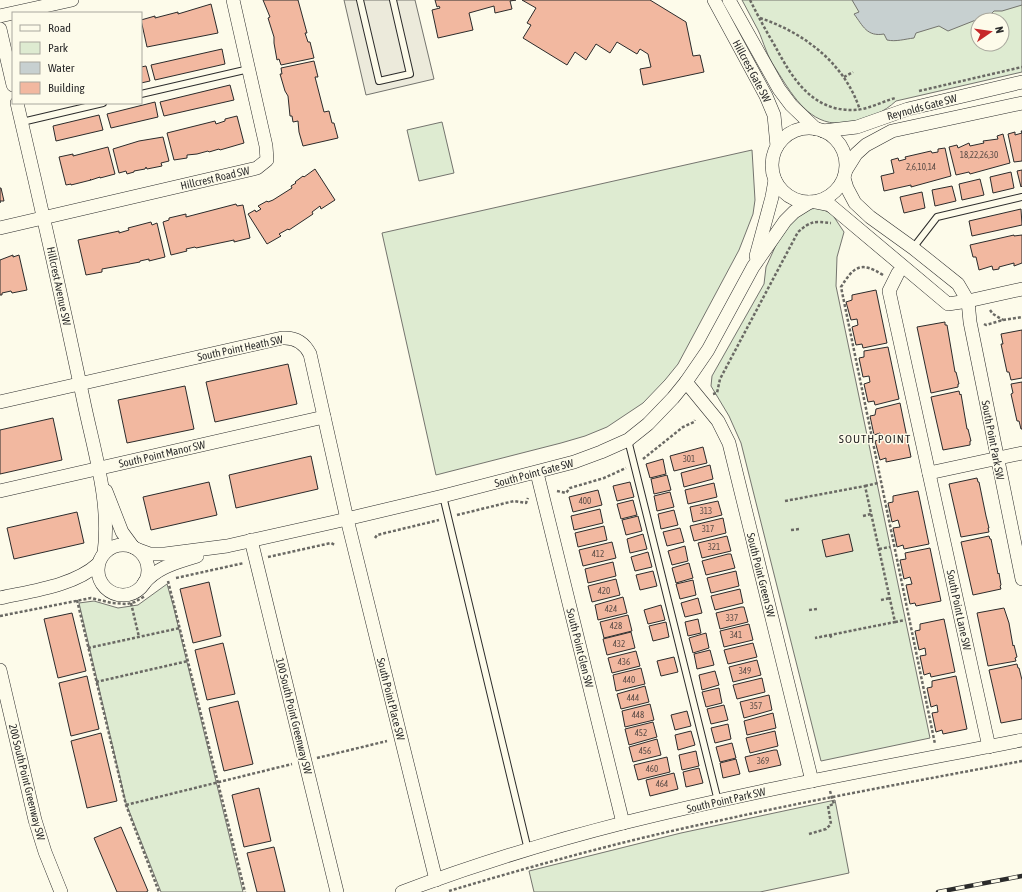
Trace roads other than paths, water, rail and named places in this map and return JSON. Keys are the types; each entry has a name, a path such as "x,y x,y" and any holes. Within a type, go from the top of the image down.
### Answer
{"street":[{"path":"18,12 72,0"},
{"name":"Hillcrest Road SW","path":"0,228 257,168 267,160 266,146 234,0"},
{"name":"Hillcrest Gate SW","path":"714,0 766,96 774,115 777,146"},
{"name":"Hillcrest Gate SW","path":"729,0 779,89 792,106 820,130"},
{"path":"0,16 12,13"},
{"path":"0,29 12,81"},
{"name":"Reynolds Gate SW","path":"820,130 857,127 908,109 1022,82"},
{"name":"Reynolds Gate SW","path":"845,174 856,154 866,145 892,131 1022,103"},
{"name":"Hillcrest Avenue SW","path":"17,104 44,218 101,484 104,512 101,558"},
{"path":"812,202 824,199 833,194 845,174 845,158 841,147 833,137 820,130 805,128 794,131 784,137 774,152 772,166 775,180 781,190 789,197 799,201 830,205 948,304 1022,289"},
{"name":"South Point Park SW","path":"845,174 847,188 855,203 870,218 913,248 958,284 968,301 970,322 1022,579"},
{"name":"South Point Gate SW","path":"753,267 772,197 775,180"},
{"name":"South Point Gate SW","path":"146,589 150,576 161,568 227,546 347,519 537,473 574,462 628,440 648,424 686,382 708,350 753,267 785,221 794,212 812,202"},
{"name":"South Point Lane SW","path":"896,277 889,291 988,747"},
{"name":"South Point Heath SW","path":"0,402 282,338 297,340 304,344 310,354 347,519"},
{"name":"South Point Green SW","path":"686,382 718,421 729,443 812,781"},
{"name":"South Point Manor SW","path":"0,490 324,417"},
{"path":"929,472 1022,453"},
{"name":"Hillcrest Avenue SW","path":"98,469 122,532 136,549"},
{"name":"South Point Glen SW","path":"537,473 623,823"},
{"name":"South Point Place SW","path":"347,519 436,880"},
{"name":"100 South Point Greenway SW","path":"251,540 337,892"},
{"path":"0,598 51,586 86,573 111,547 117,545 126,545 136,549 144,556 147,564 146,589 124,595 112,592 104,586 92,582 51,586"},
{"name":"South Point Gate SW","path":"136,549 150,554 165,554 227,546"},
{"path":"101,558 98,575 104,586"},
{"name":"200 South Point Greenway SW","path":"0,670 35,820 43,846 61,892"},
{"name":"South Point Park SW","path":"436,880 528,850 623,823 812,781 1022,740"},
{"path":"402,892 436,880"}],"lane":[{"path":"360,0 379,81 410,74 393,0"},
{"path":"142,94 249,69"},
{"path":"22,122 99,104"},
{"path":"913,248 937,217 1022,197"},
{"path":"628,440 718,801"},
{"path":"443,496 528,850"}],"water":[{"path":"852,0 1022,0 1022,5 1002,11 970,12 970,22 948,31 939,26 916,33 914,38 894,41 887,40 884,34 873,34 866,30 854,14 859,12"}],"railway":[{"path":"938,892 1022,876"}],"district":[{"name":"SOUTH POINT","path":"875,439"}]}
